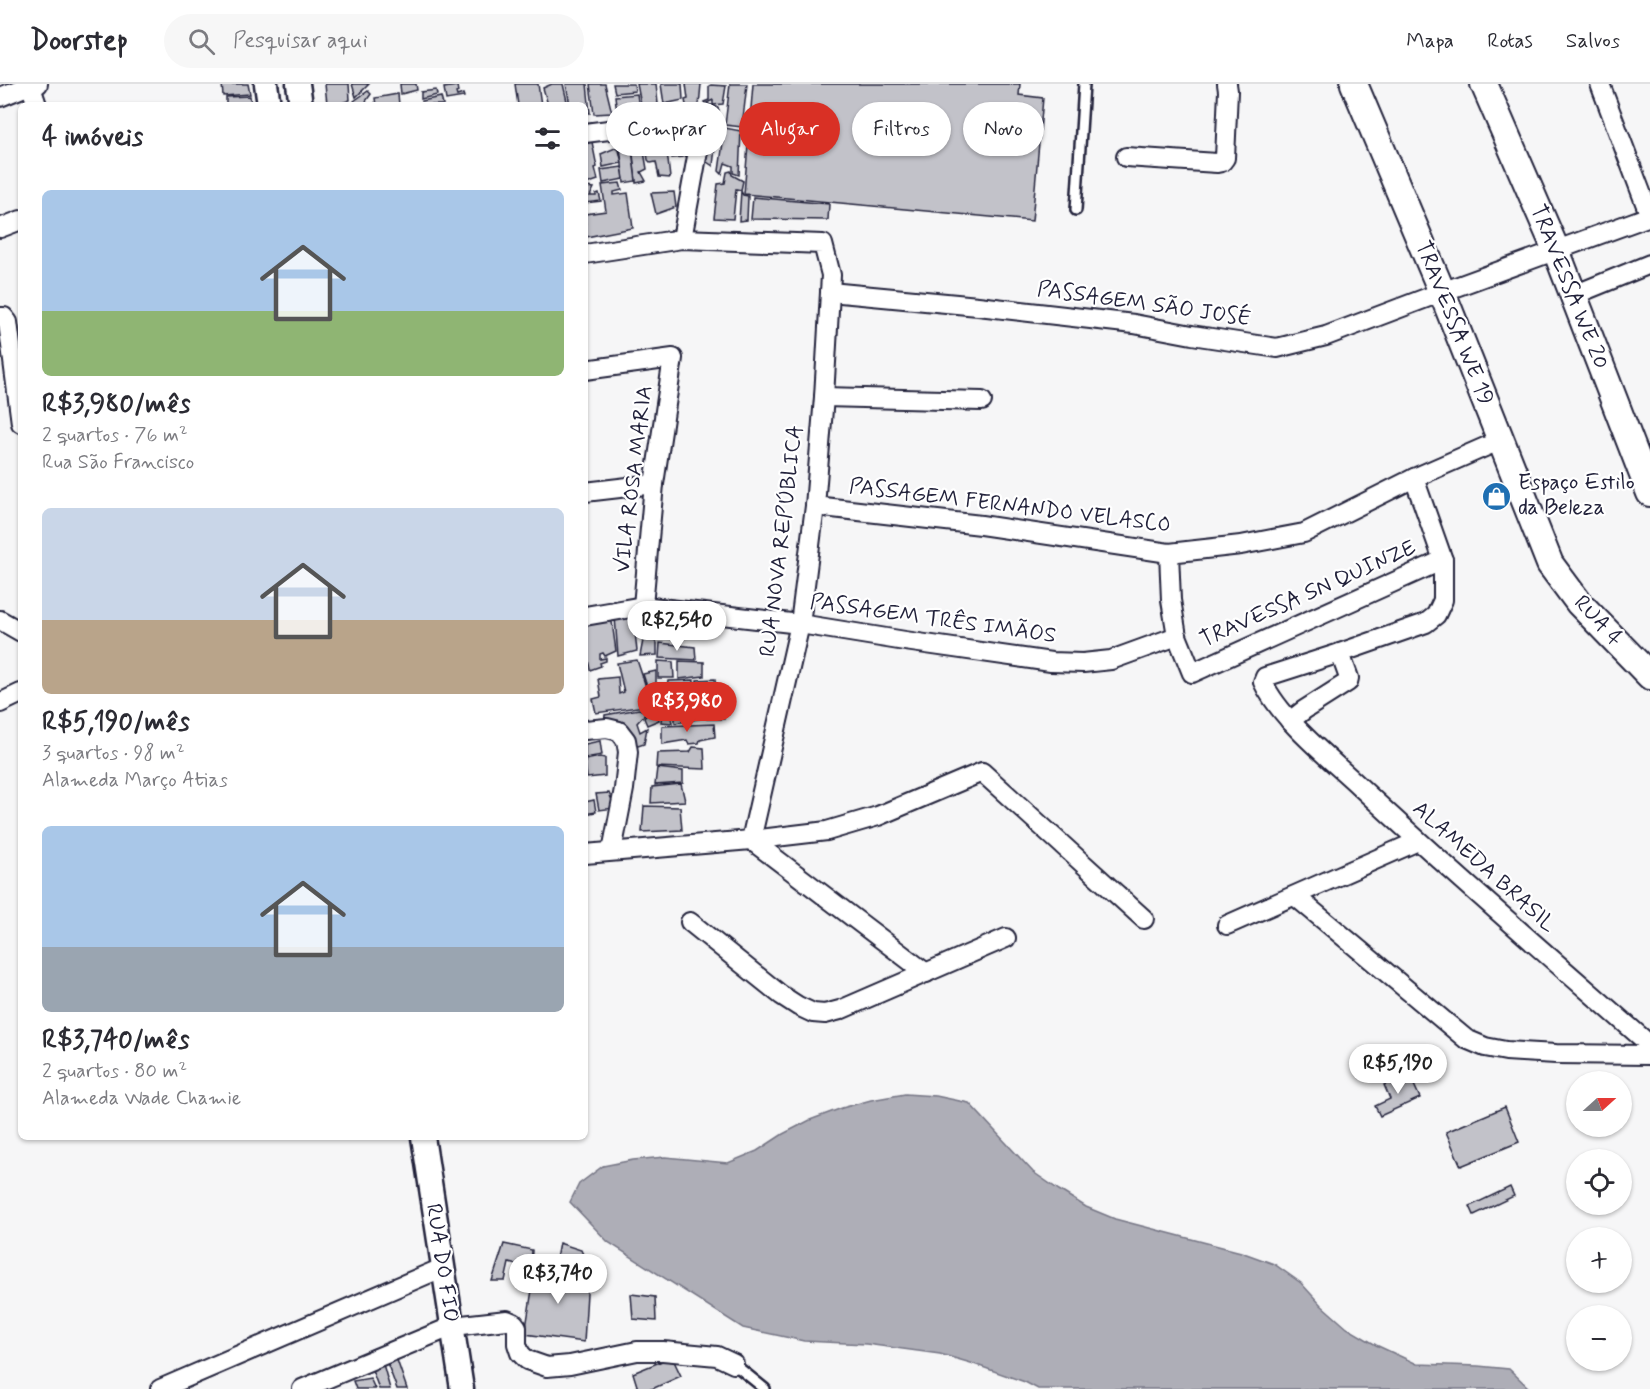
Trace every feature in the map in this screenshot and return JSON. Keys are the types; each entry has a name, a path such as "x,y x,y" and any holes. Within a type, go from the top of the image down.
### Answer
{"main road":[{"name":"TRAVESSA WE 19","path":"1354,84 1442,292 1550,564"},
{"name":"TRAVESSA WE 20","path":"1484,84 1556,250 1650,493"},
{"name":"RUA 4","path":"1550,564 1579,603 1650,676"}],"street":[{"path":"0,96 33,84 36,102"},
{"path":"266,84 269,102"},
{"path":"298,84 301,102"},
{"path":"1126,157 1222,162 1225,158 1227,84"},
{"path":"1600,84 1649,212"},
{"path":"588,133 688,120 699,125 701,132 682,239 588,254"},
{"name":"PASSAGEM SÃO JOSÉ","path":"830,292 1134,324 1277,348 1326,336 1556,250 1649,212"},
{"path":"0,228 18,221"},
{"name":"RUA NOVA REPÚBLICA","path":"682,239 823,244 831,275 815,506 800,624 751,840"},
{"path":"1574,295 1650,264"},
{"path":"0,317 4,317 8,322 18,400"},
{"name":"VILA ROSA MARIA","path":"588,370 673,358 654,484 643,606"},
{"path":"824,397 982,401"},
{"name":"PASSAGEM FERNANDO VELASCO","path":"815,506 981,525 1169,553 1241,545 1304,533 1414,478 1502,440"},
{"path":"1290,721 1348,682 1349,678 1340,653 1426,623 1437,615 1443,600 1443,560 1414,478"},
{"path":"588,492 654,484"},
{"path":"1169,553 1171,600 1177,636"},
{"name":"TRAVESSA SN QUINZE","path":"1177,636 1192,673 1443,560"},
{"name":"PASSAGEM TRÊS IMÃOS","path":"588,615 643,606 800,624 1052,662 1083,663 1111,660 1177,636"},
{"path":"0,620 18,630"},
{"name":"ALAMEDA BRASIL","path":"1340,653 1263,678 1268,694 1290,721 1418,841 1650,1045"},
{"path":"0,703 18,694"},
{"path":"588,730 607,728 618,731 626,740 628,752 624,789 612,852"},
{"path":"588,854 751,840 804,834 850,825 878,816 982,772 1144,919"},
{"path":"751,840 926,973"},
{"path":"1227,925 1418,841"},
{"path":"1295,896 1466,1039 1485,1047 1506,1051 1650,1055"},
{"path":"690,922 781,995 813,1013 825,1014 840,1010 1006,938"},
{"name":"RUA DO FIO","path":"423,1140 462,1389"},
{"path":"160,1389 442,1268"},
{"path":"302,1389 335,1383 453,1326 507,1320 517,1327 517,1344 520,1353 527,1360 547,1366 570,1365 637,1351 717,1356 734,1364"}],"lane":[{"path":"1076,210 1084,84"},
{"path":"734,1364 765,1389"}],"shaded area":[{"path":"905,1094 936,1096 969,1103 1033,1172 1086,1207 1115,1219 1241,1252 1274,1264 1301,1283 1347,1328 1376,1345 1417,1364 1509,1369 1530,1389 1038,1389 1025,1382 940,1354 866,1344 804,1341 743,1328 608,1242 570,1202 579,1184 603,1166 665,1157 728,1163 757,1151 810,1120 871,1100"}],"building":[{"path":"222,84 248,84 250,94 223,96"},
{"path":"325,84 349,84 350,100 327,102"},
{"path":"352,84 369,84 356,97"},
{"path":"400,84 416,84 417,90 401,94"},
{"path":"515,84 538,84 541,102 518,102"},
{"path":"552,84 563,84 567,101 547,102 543,88"},
{"path":"566,84 587,84 590,113 588,113 588,102 569,102"},
{"path":"590,84 605,84 609,102 606,102 606,113 594,114"},
{"path":"613,84 634,84 635,91 615,93"},
{"path":"637,84 656,84 658,102 640,102"},
{"path":"661,84 682,84 683,100 664,102"},
{"path":"686,84 701,84 699,102 685,102 688,99"},
{"path":"730,84 747,84 745,102 739,102 739,127 727,125"},
{"path":"753,84 1020,84 1019,95 1043,98 1043,102 963,102 963,156 1038,156 1032,221 744,194 747,156 840,156 840,102 752,102"},
{"path":"457,86 457,96 463,94 464,97 446,100 444,88"},
{"path":"709,86 726,86 723,102 713,102 713,100 704,102 709,100"},
{"path":"436,90 437,95 421,99 421,92"},
{"path":"368,91 371,94 366,102 354,101"},
{"path":"398,94 399,102 376,102 375,98"},
{"path":"637,94 638,102 616,102 615,96"},
{"path":"250,96 251,102 226,102 226,97"},
{"path":"441,97 442,102 422,102"},
{"path":"727,128 739,131 739,175 733,173 733,166 725,163 722,174 719,171 721,156 727,156"},
{"path":"592,142 598,180 588,183 588,143"},
{"path":"606,152 606,156 620,156 622,163 603,167 601,154"},
{"path":"621,156 633,156 636,181 624,183"},
{"path":"633,156 645,156 647,169 641,172 646,181 636,183"},
{"path":"647,156 668,156 670,178 659,177 656,162 651,163"},
{"path":"701,156 714,156 713,166"},
{"path":"622,167 624,179 603,183 601,170"},
{"path":"731,171 732,175 743,181 741,190 736,189 733,219 714,218 718,184 725,183 727,172"},
{"path":"620,183 622,190 614,192 614,195 628,193 633,228 588,237 588,214 606,211 602,185"},
{"path":"588,187 594,188 590,196 596,196 599,193 601,201 588,203"},
{"path":"741,191 743,195 748,196 747,220 739,221"},
{"path":"674,192 676,207 656,214 651,193"},
{"path":"753,197 829,204 828,220 751,219"},
{"path":"633,613 637,651 618,656 615,617"},
{"path":"641,613 655,614 651,630 641,635"},
{"path":"609,617 612,622 616,651 605,656 603,653 600,654 600,659 606,658 606,661 600,663 601,666 590,670 588,659 588,620"},
{"path":"647,634 657,643 657,655 640,656 644,635"},
{"path":"660,643 695,647 696,660 659,658"},
{"path":"637,660 652,705 596,713 593,699 601,697 598,679 618,677 619,694 624,692 617,663"},
{"path":"658,661 673,662 674,678 658,678"},
{"path":"679,661 704,662 704,676 679,679"},
{"path":"656,671 656,691 649,693 643,674"},
{"path":"715,679 716,688 697,691 697,680"},
{"path":"694,680 694,691 666,690 668,681"},
{"path":"706,698 722,698 724,719 707,719"},
{"path":"663,704 669,705 672,723 661,722"},
{"path":"675,704 700,705 703,718 675,723"},
{"path":"658,706 659,720 647,725 644,718"},
{"path":"639,709 647,712 637,723 640,732 647,728 644,744 638,746 629,744 604,726 605,715"},
{"path":"714,724 715,737 700,740 699,743 689,744 687,740 662,744 662,726"},
{"path":"600,741 602,755 588,757 588,743"},
{"path":"693,747 704,748 705,769 656,767 657,753 690,752"},
{"path":"605,758 605,776 588,778 588,759"},
{"path":"657,768 683,771 683,783 655,785"},
{"path":"681,784 685,801 651,803 652,787"},
{"path":"609,793 615,808 599,810 596,794"},
{"path":"594,800 596,812 588,813 588,801"},
{"path":"644,806 680,807 682,830 642,832"},
{"path":"1409,1074 1420,1098 1380,1116 1375,1106 1390,1099 1384,1085"},
{"path":"1505,1107 1519,1142 1461,1166 1446,1132"},
{"path":"1510,1187 1514,1196 1474,1215 1470,1206"},
{"path":"559,1243 581,1250 585,1259 578,1265 567,1264 556,1259"},
{"path":"504,1244 532,1250 531,1269 509,1263 505,1281 492,1281"},
{"path":"536,1265 588,1277 584,1342 525,1334"},
{"path":"631,1294 655,1297 656,1321 633,1319"},
{"path":"672,1357 681,1376 652,1389 638,1389 633,1373"},
{"path":"386,1360 397,1360 407,1389 397,1389"},
{"path":"383,1364 390,1389 379,1389 371,1367"},
{"path":"370,1378 375,1389 356,1389 353,1381"}],"place":[{"name":"Espaço Estilo da Beleza","path":"1497,496"}]}
